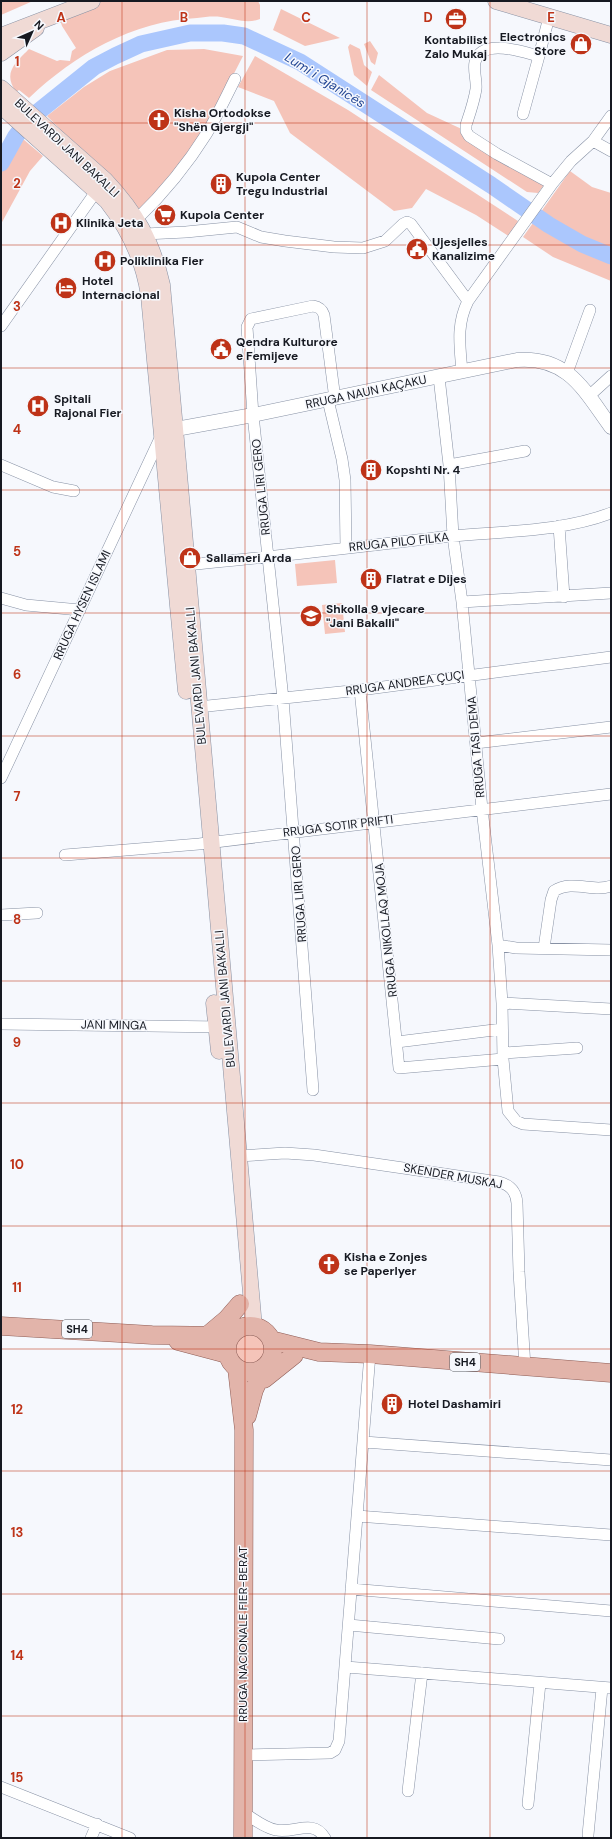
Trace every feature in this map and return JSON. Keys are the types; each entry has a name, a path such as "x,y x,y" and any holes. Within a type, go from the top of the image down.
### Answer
{"main road":[{"path":"1,36 92,1"},
{"path":"496,1 611,35"},
{"path":"1,53 55,15"},
{"name":"BULEVARDI JANI BAKALLI","path":"1,88 11,108 101,185 137,219 145,234 157,264 162,286 169,430 222,1027 242,1330"},
{"name":"BULEVARDI JANI BAKALLI","path":"101,185 137,250 145,271 149,296 169,430 186,566 198,707 205,843"},
{"name":"BULEVARDI JANI BAKALLI","path":"222,1027 239,1156 242,1330"},
{"path":"208,1335 227,1319 240,1304"},
{"name":"SH4","path":"1,1326 152,1334 208,1335 242,1330 262,1330 271,1340 319,1352"},
{"path":"232,1361 228,1343 242,1330"},
{"name":"SH4","path":"152,1334 232,1361 251,1372 294,1355 319,1352 370,1354 611,1373"},
{"path":"266,1365 273,1351 271,1340"},
{"path":"254,1390 268,1375 294,1355"},
{"name":"RRUGA NACIONALE FIER-BERAT","path":"232,1361 244,1430 242,1755 243,1838"},
{"name":"RRUGA NACIONALE FIER-BERAT","path":"244,1430 254,1390 266,1365"}],"street":[{"path":"524,114 549,17"},
{"path":"539,56 510,49 491,48 479,55 475,65 476,88 466,125 466,131 469,136 550,186"},
{"path":"137,219 160,197 186,164 207,133 235,79"},
{"path":"462,372 460,325 462,314 468,301 550,186 571,162 593,141 611,116"},
{"path":"593,141 611,151"},
{"path":"1,326 101,185"},
{"path":"145,234 237,227 261,237 285,241 334,247 363,248 385,240 407,222 411,224 468,301"},
{"name":"RRUGA LIRI GERO","path":"313,1090 295,832 283,699 253,415 247,327 248,322 255,317 313,306 322,310 324,315 332,399"},
{"path":"567,373 590,310"},
{"name":"RRUGA NAUN KAÇAKU","path":"169,430 253,415 529,359 549,362 567,373 589,396 611,427"},
{"path":"589,396 611,376"},
{"name":"RRUGA TASI DEMA","path":"439,377 449,465 453,536 462,602 482,809 498,945 502,1003 503,1056 508,1111 516,1121 523,1124 611,1130"},
{"path":"332,399 345,480 346,548"},
{"name":"RRUGA HYSEN ISLAMI","path":"1,778 80,610 169,430"},
{"path":"449,465 525,451"},
{"path":"1,465 52,487 74,490"},
{"name":"RRUGA PILO FILKA","path":"186,566 268,558 453,536 559,526 595,519 611,513"},
{"path":"559,526 564,597"},
{"path":"462,602 611,593"},
{"path":"1,598 26,605 80,610"},
{"name":"RRUGA ANDREA ÇUÇI","path":"198,707 360,690 611,657"},
{"name":"RRUGA NIKOLLAQ MOJA","path":"360,690 375,822 399,1068 503,1056"},
{"path":"476,742 611,727"},
{"name":"RRUGA SOTIR PRIFTI","path":"65,856 205,843 611,794"},
{"path":"544,948 551,900 554,891 566,886 604,888 611,886"},
{"path":"1,915 37,913"},
{"path":"498,945 516,948 611,950"},
{"path":"502,1003 611,1009"},
{"name":"JANI MINGA","path":"1,1024 222,1027"},
{"path":"397,1042 502,1029"},
{"path":"503,1056 577,1048"},
{"name":"SKENDER MUSKAJ","path":"239,1156 285,1153 321,1156 499,1182 511,1187 517,1203 519,1272 525,1367"},
{"path":"242,1755 325,1754 335,1750 339,1741 370,1354"},
{"path":"364,1442 611,1460"},
{"path":"357,1516 611,1535"},
{"path":"351,1589 611,1611"},
{"path":"349,1625 499,1639"},
{"path":"346,1667 606,1688 588,1835"},
{"path":"408,1791 422,1673"},
{"path":"528,1804 540,1683"},
{"path":"1,1787 130,1838"},
{"path":"242,1812 266,1827 274,1830 282,1831 311,1827 317,1829 325,1838"},
{"path":"91,1838 97,1824"}],"shaded area":[{"path":"1,1 33,1 1,15"},
{"path":"100,1 258,1 260,5 260,19 246,21 221,17 209,17 173,21 128,33 106,43 65,68 29,98 19,90 16,92 10,79 10,74 15,64 29,49 57,61 70,61 72,51 76,48 62,26 59,17"},
{"path":"281,9 340,38 305,46 273,30"},
{"path":"370,41 378,53 375,65 371,62 364,44"},
{"path":"350,44 360,49 364,65 372,72 367,86 354,75 348,47"},
{"path":"204,49 243,56 205,130 158,195 137,215 64,139 60,129 47,116 84,87 110,71 167,50"},
{"path":"255,56 348,110 518,221 510,237 476,215 426,189 412,208 394,211 290,133 274,101 238,87"},
{"path":"379,75 427,113 466,131 544,185 538,193 527,192 371,90"},
{"path":"23,139 43,156 30,171 1,224 1,173 8,159"},
{"path":"570,171 592,187 611,193 611,281 553,257 523,237"},
{"path":"335,560 337,583 297,586 295,564"},
{"path":"342,603 345,632 325,634 322,605"},
{"path":"250,1335 260,1339 264,1349 260,1359 250,1363 240,1359 236,1349 240,1339"}],"waterway":[{"name":"Lumi i Gjanicës","path":"1,163 16,136 28,120 94,67 115,56 141,44 190,33 223,33 244,36 300,62 491,185 549,225 582,244 611,256"}],"place":[{"name":"Kontabilist Zalo Mukaj","path":"456,19"},
{"name":"Electronics Store","path":"581,44"},
{"name":"Kisha Ortodokse \"Shën Gjergji\"","path":"159,120"},
{"name":"Kupola Center Tregu Industrial","path":"221,184"},
{"name":"Kupola Center","path":"165,215"},
{"name":"Klinika Jeta","path":"61,223"},
{"name":"Ujesjelles Kanalizime","path":"417,249"},
{"name":"Poliklinika Fier","path":"105,261"},
{"name":"Hotel Internacional","path":"66,288"},
{"name":"Qendra Kulturore e Femijeve","path":"221,349"},
{"name":"Spitali Rajonal Fier","path":"38,406"},
{"name":"Kopshti Nr. 4","path":"371,470"},
{"name":"Sallameri Arda","path":"190,558"},
{"name":"Flatrat e Dijes","path":"371,579"},
{"name":"Shkolla 9 vjecare \"Jani Bakalli\"","path":"311,616"},
{"name":"Kisha e Zonjes se Paperlyer","path":"329,1264"},
{"name":"Hotel Dashamiri","path":"392,1404"}]}
